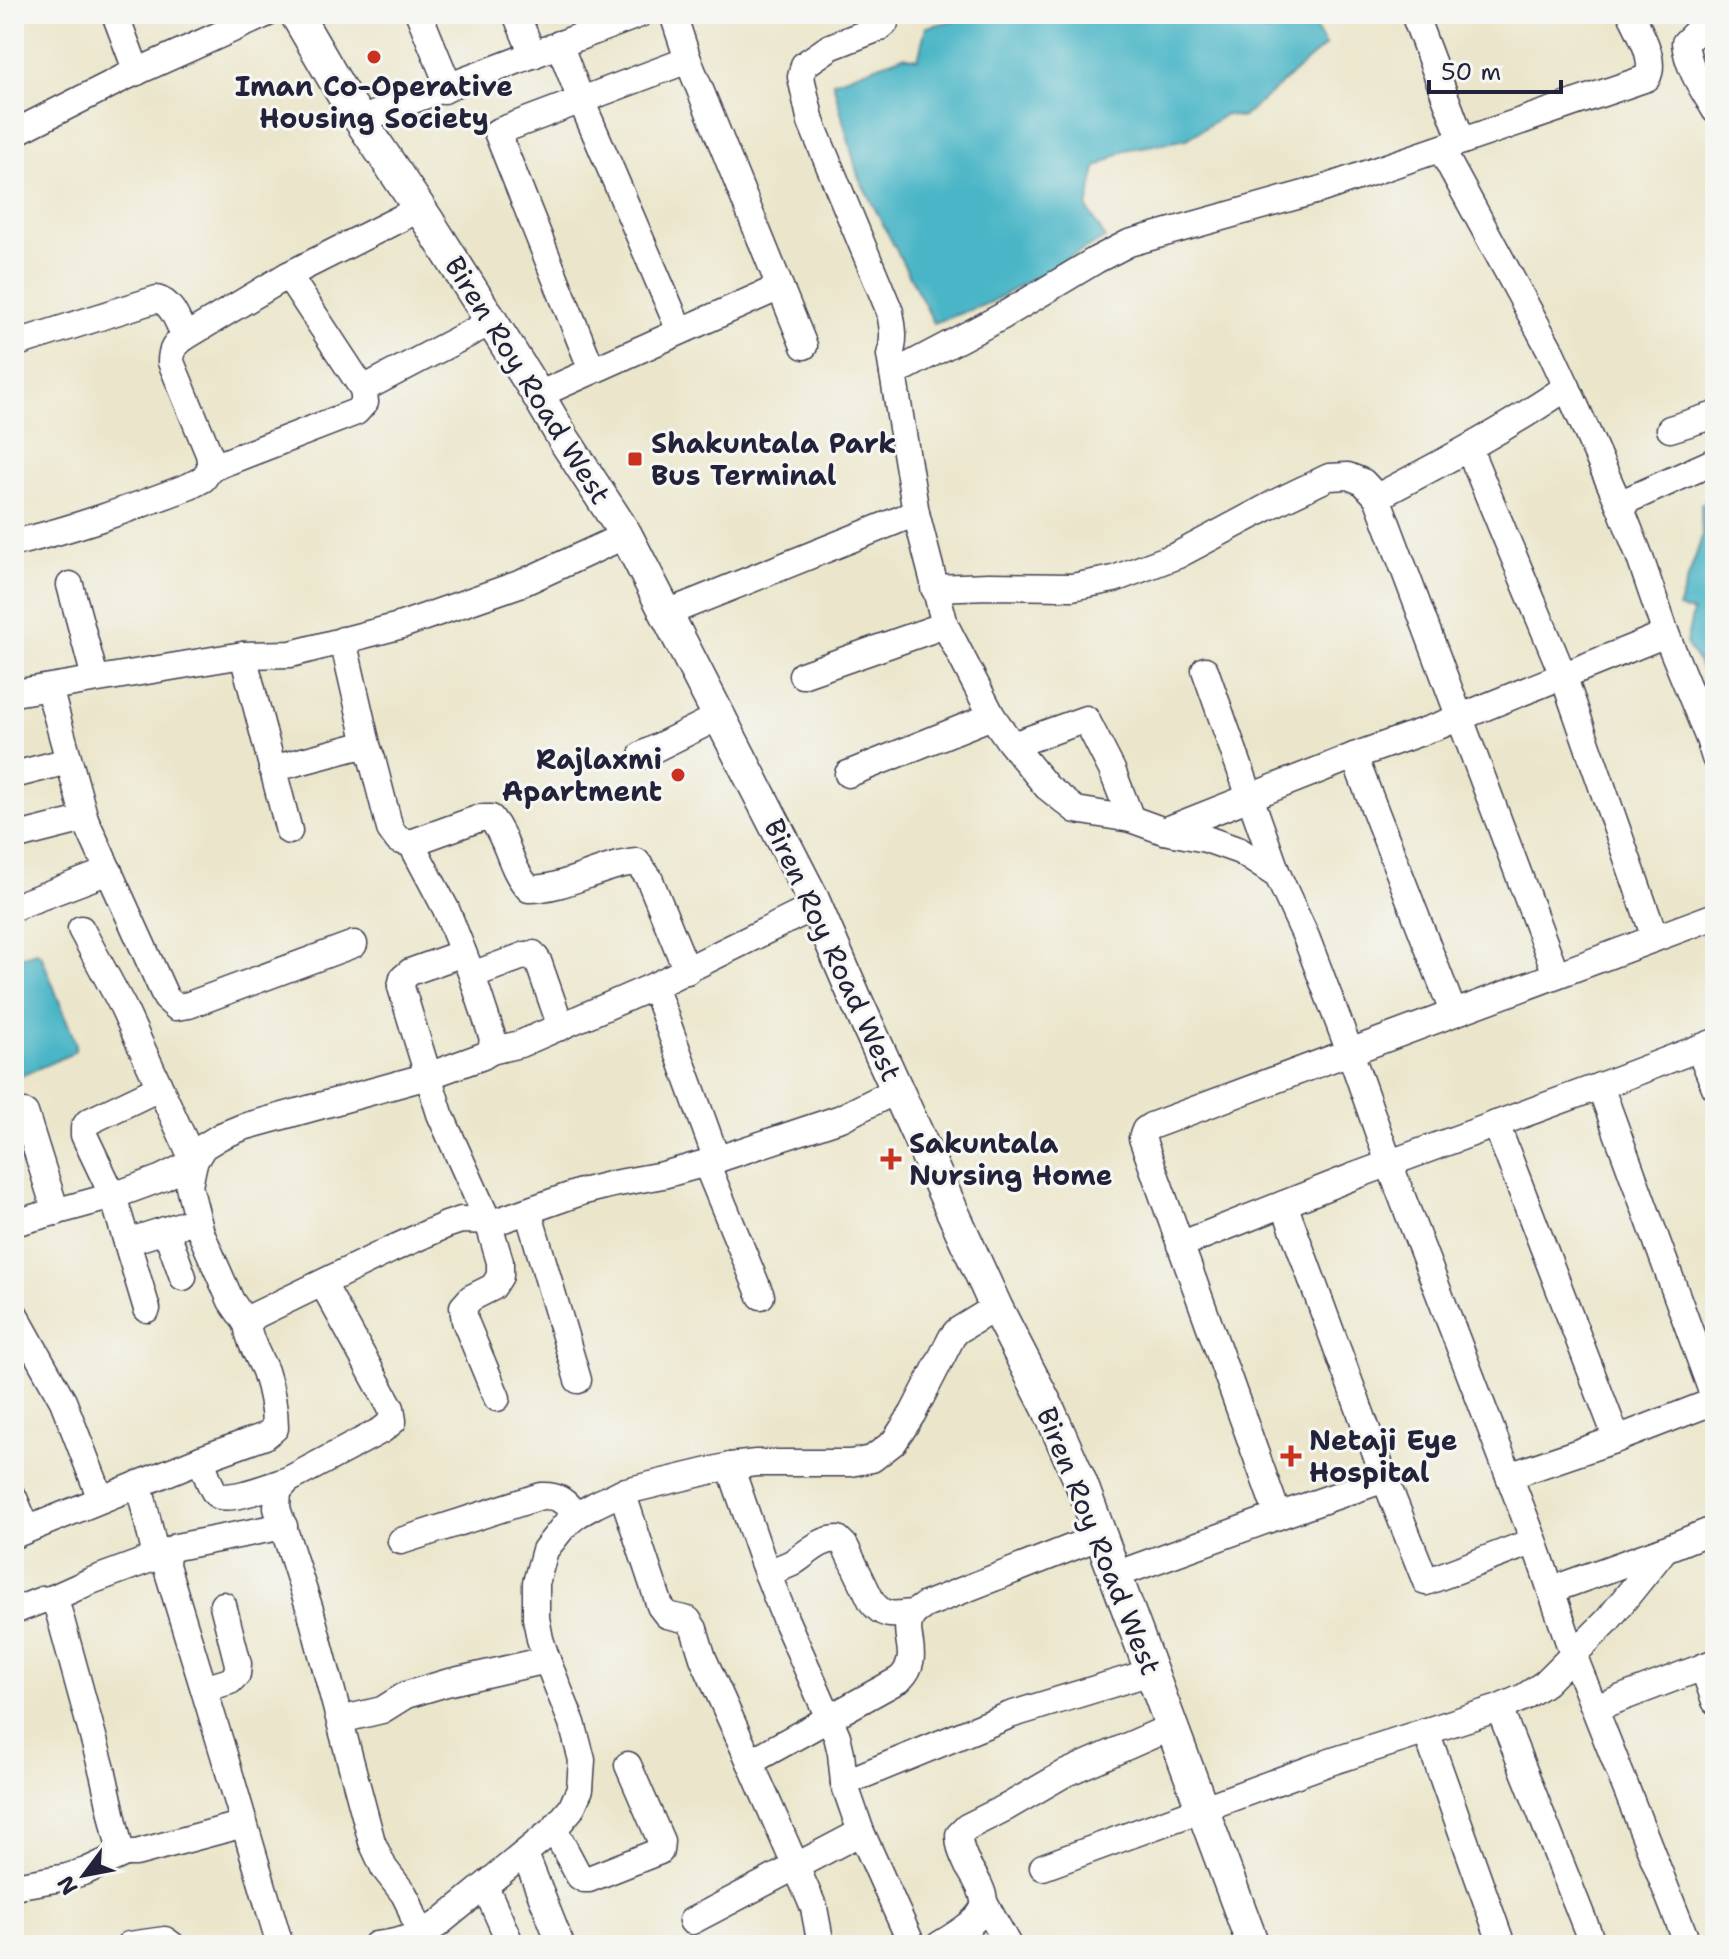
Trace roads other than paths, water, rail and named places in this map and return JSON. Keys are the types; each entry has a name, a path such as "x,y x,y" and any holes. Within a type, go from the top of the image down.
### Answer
{"main road":[{"name":"Biren Roy Road West","path":"296,14 360,120 626,535 816,906 996,1307 1048,1408 1081,1483 1253,1945"}],"street":[{"path":"115,14 137,72"},
{"path":"14,133 137,72 266,14"},
{"path":"419,14 449,87 444,90"},
{"path":"516,14 533,55"},
{"path":"673,14 688,60 804,346"},
{"path":"886,14 885,23 879,28 830,47 804,65 801,77 811,122 890,312 894,332 890,355 916,513 945,625 992,716 1047,787 1076,810 1131,819 1164,831 1206,839 1240,851 1278,876"},
{"path":"1414,14 1452,145 1619,504 1715,758"},
{"path":"893,374 1001,317 1129,243 1322,189 1647,78 1651,67 1631,14"},
{"path":"360,120 444,90 628,16"},
{"path":"1715,23 1695,33 1685,43 1692,71 1715,110"},
{"path":"559,44 680,331"},
{"path":"592,370 497,132 688,60"},
{"path":"211,468 209,454 171,362 171,352 177,343 288,275 419,209"},
{"path":"14,543 88,523 190,486 203,479 211,468 356,412 365,402 363,389 288,275"},
{"path":"538,395 780,287"},
{"path":"14,344 157,299 170,307 185,337"},
{"path":"363,389 491,322"},
{"path":"1377,497 1469,449 1567,387"},
{"path":"1670,429 1715,415"},
{"path":"1469,449 1563,675 1655,938"},
{"path":"1619,504 1715,461"},
{"path":"934,588 1072,587 1114,579 1178,555 1329,477 1348,476 1363,482 1377,497 1556,974"},
{"path":"667,613 916,513"},
{"path":"14,693 243,655 291,654 399,626 522,583 626,535"},
{"path":"70,585 95,678"},
{"path":"802,675 945,625"},
{"path":"1164,831 1441,725 1666,634"},
{"path":"343,640 368,749 390,829 398,840 411,843 480,818 491,818 500,829 517,877 529,889 545,889 620,863 637,862 649,878 687,971"},
{"path":"243,655 289,831"},
{"path":"1205,670 1278,876 1306,937 1534,1541 1573,1654 1688,1945"},
{"path":"49,688 85,819 164,993 176,1007 189,1005 354,944"},
{"path":"642,755 720,716"},
{"path":"848,774 992,716"},
{"path":"1013,745 1086,719 1112,770 1131,819"},
{"path":"272,769 359,746 368,749"},
{"path":"1354,756 1453,1012"},
{"path":"14,775 68,761"},
{"path":"15,832 85,819"},
{"path":"411,843 446,909 493,1039 491,1051"},
{"path":"14,907 109,871"},
{"path":"14,1498 20,1532 265,1436 275,1428 275,1413 266,1373 248,1337 247,1324 231,1301 197,1220 189,1186 194,1162 203,1147 243,1127 428,1076 491,1051 508,1048 687,971 816,906"},
{"path":"1278,1516 1142,1138 1145,1130 1715,916"},
{"path":"81,929 123,1007 194,1162"},
{"path":"497,1398 465,1321 463,1307 471,1298 493,1287 500,1276 500,1262 488,1221 448,1135 401,987 403,978 410,972 533,954 561,1027"},
{"path":"654,986 711,1162 761,1296"},
{"path":"123,1007 164,993"},
{"path":"1180,1245 1389,1163 1707,1045 1715,1087"},
{"path":"1509,1476 1617,1439 1715,1400 1600,1086"},
{"path":"147,1309 113,1196 84,1135 84,1128 88,1122 159,1088"},
{"path":"247,1324 256,1315 446,1225 461,1220 498,1221 581,1192 711,1162 841,1118 897,1090"},
{"path":"25,1113 56,1212"},
{"path":"1496,1124 1617,1439"},
{"path":"14,1223 113,1196 194,1162"},
{"path":"1284,1204 1426,1582 1534,1541"},
{"path":"528,1211 578,1380"},
{"path":"127,1242 197,1220"},
{"path":"166,1230 183,1277"},
{"path":"201,1459 214,1493 231,1497 288,1480 382,1430 393,1421 391,1408 323,1284"},
{"path":"397,1942 438,1924 525,1854 554,1829 571,1809 580,1789 582,1760 572,1723 540,1639 536,1618 536,1583 545,1550 564,1526 577,1515 622,1492 730,1466 850,1463 872,1459 894,1442 907,1423 952,1337 996,1307"},
{"path":"14,1313 63,1401 101,1499"},
{"path":"730,1466 786,1621 837,1736 844,1783 861,1832 912,1945"},
{"path":"1115,1575 1385,1479"},
{"path":"288,1480 278,1491 277,1508 311,1613 378,1858 404,1894 397,1942"},
{"path":"139,1484 280,1945"},
{"path":"622,1492 660,1606 667,1615 688,1620 694,1629 703,1658 814,1908 813,1942"},
{"path":"401,1541 541,1496 554,1496 577,1515"},
{"path":"14,1611 51,1599 176,1547 284,1526"},
{"path":"1551,1590 1715,1529"},
{"path":"750,1762 888,1686 908,1671 912,1659 908,1624 914,1613 925,1605 1101,1536"},
{"path":"767,1573 790,1564 816,1546 838,1539 845,1546 878,1610 886,1614 914,1613"},
{"path":"1043,1867 1330,1762 1499,1708 1524,1697 1545,1683 1607,1621 1665,1549"},
{"path":"51,1599 58,1609 103,1773 119,1845 125,1853"},
{"path":"204,1689 230,1681 237,1674 238,1664 223,1605"},
{"path":"340,1720 382,1710 406,1695 446,1683 547,1660"},
{"path":"1595,1708 1709,1665 1715,1701"},
{"path":"844,1783 1010,1715 1151,1672"},
{"path":"1499,1708 1593,1945"},
{"path":"1008,1945 959,1847 959,1835 967,1827 1080,1765 1171,1727"},
{"path":"1426,1731 1502,1945"},
{"path":"554,1829 579,1876 584,1879 660,1851 661,1841 628,1765"},
{"path":"14,1886 86,1871 125,1853 136,1853 244,1824"},
{"path":"692,1921 861,1832"},
{"path":"525,1854 561,1945"},
{"path":"485,1886 511,1945"},
{"path":"939,1945 960,1932 981,1913 985,1904"},
{"path":"129,1945 165,1940 172,1945"}],"water":[{"path":"962,14 1225,14 1230,23 1270,32 1307,15 1326,45 1242,118 1226,114 1187,139 1125,150 1096,168 1087,208 1105,238 989,303 934,323 858,176 833,82 903,56 918,59 926,27 961,19"},
{"path":"1715,495 1715,733 1697,705 1704,673 1686,643 1693,612 1678,608 1702,537 1701,504"},
{"path":"36,952 41,955 76,1044 75,1050 14,1079 14,959"}],"place":[{"name":"Iman Co-Operative Housing Society","path":"374,57"},
{"name":"Shakuntala Park Bus Terminal","path":"635,459"},
{"name":"Rajlaxmi Apartment","path":"678,775"},
{"name":"Sakuntala Nursing Home","path":"891,1159"},
{"name":"Netaji Eye Hospital","path":"1291,1456"}]}
